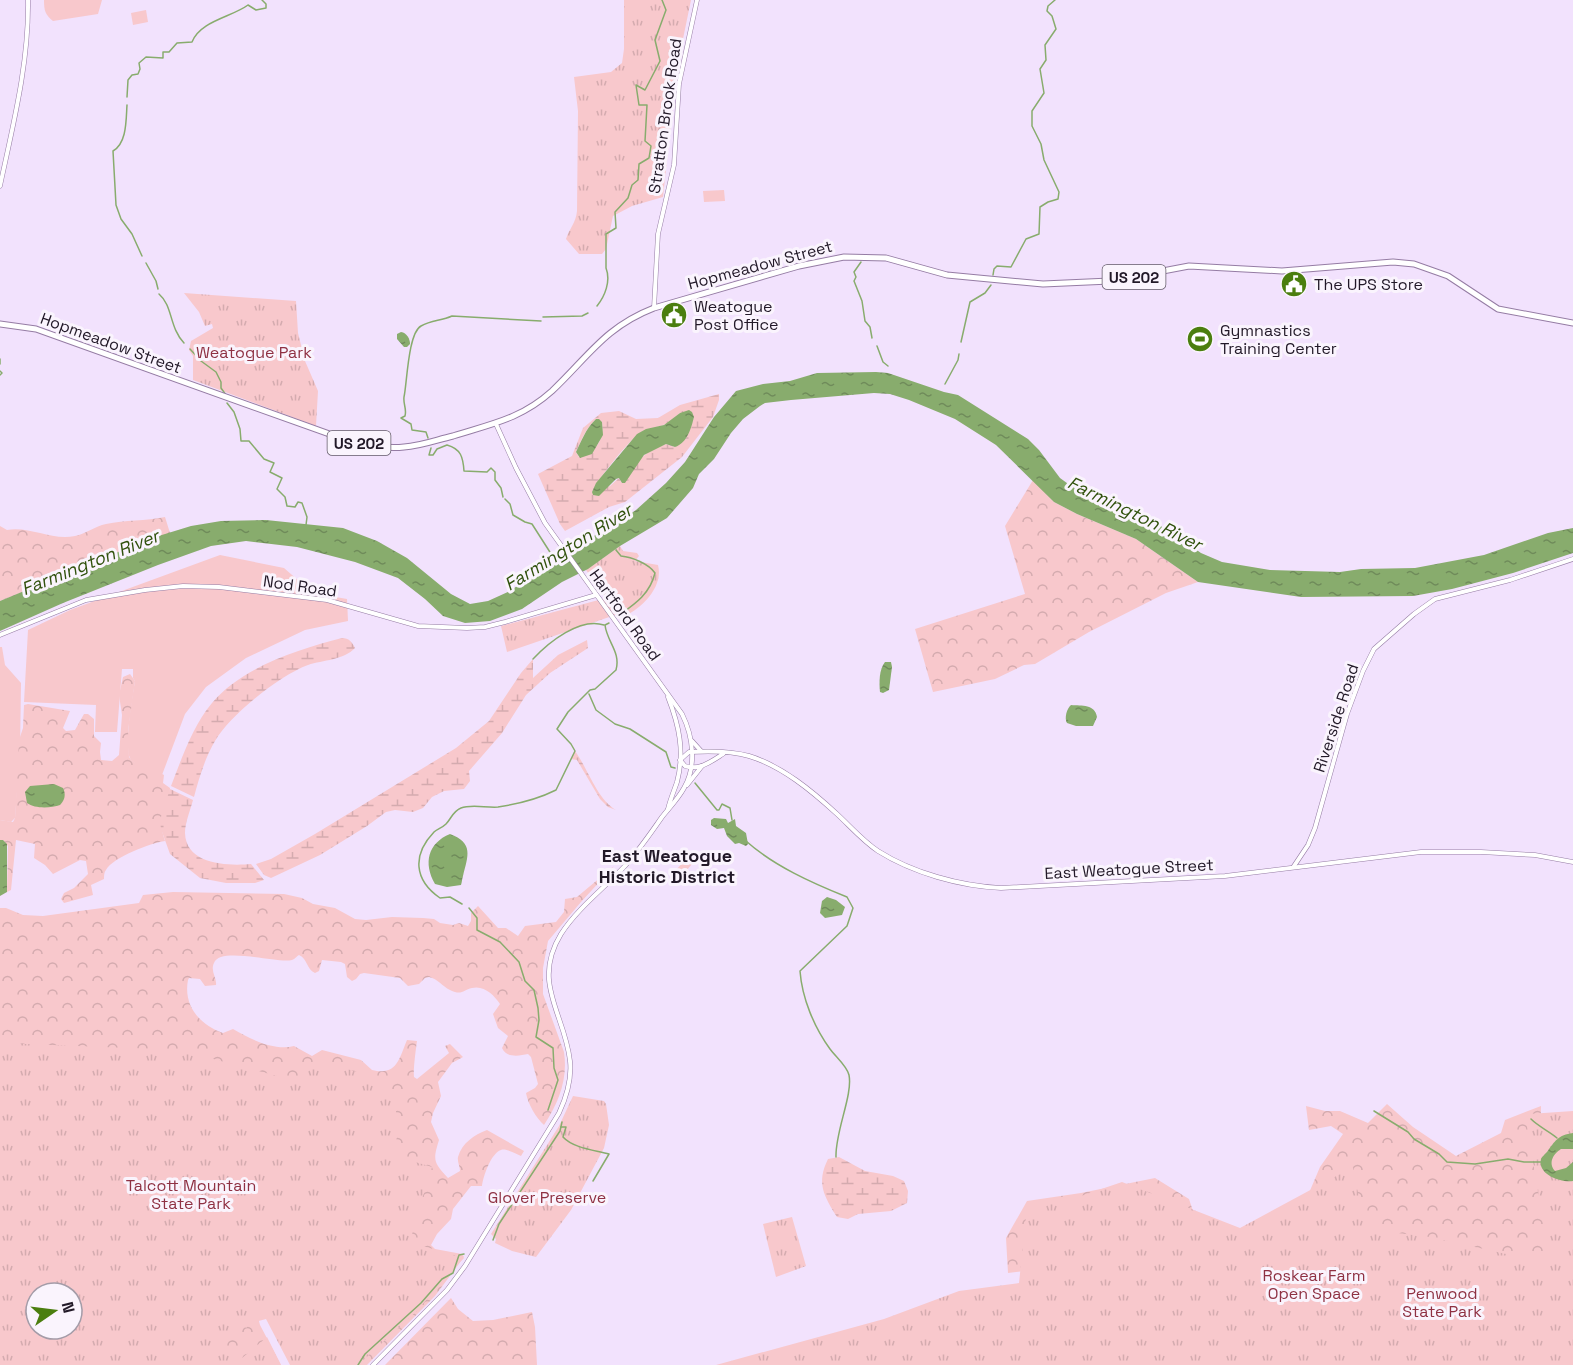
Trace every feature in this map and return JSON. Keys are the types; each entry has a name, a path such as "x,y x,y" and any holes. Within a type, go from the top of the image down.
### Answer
{"highway":[{"name":"Hopmeadow Street","path":"0,324 36,329 348,441 371,446 402,447 428,444 496,424 525,411 611,331 633,316 799,266 844,257 886,258 947,275 1043,284 1110,281 1188,266 1282,271 1393,262 1414,264 1448,276 1498,309 1573,323"}],"street":[{"path":"0,186 24,61 28,34 28,0"},
{"name":"Stratton Brook Road","path":"654,308 658,234 674,165 680,84 697,0"},
{"name":"Hartford Road","path":"373,1365 434,1306 453,1282 559,1113 570,1082 570,1062 550,992 552,954 561,933 624,867 685,788 691,768 691,741 682,714 562,549 538,512 496,424"},
{"name":"Riverside Road","path":"1294,867 1315,828 1347,714 1374,649 1435,599 1510,580 1573,559"},
{"name":"Nod Road","path":"0,635 86,600 183,586 205,586 327,600 418,626 467,628 485,627 505,622 596,595"},
{"name":"Hartford Road","path":"667,694 678,726 681,760 668,810"},
{"path":"691,741 701,752"},
{"path":"692,752 686,753 681,760 685,766 691,768 702,766 723,754"},
{"name":"East Weatogue Street","path":"692,752 736,754 758,759 798,782 866,841 887,856 922,871 980,887 1001,888 1225,876 1421,852 1535,855 1573,862"},
{"path":"685,788 702,766"}],"green space":[{"path":"44,0 102,0 98,14 53,21 48,17"},
{"path":"624,0 691,0 677,68 663,197 632,206 613,216 606,249 602,254 579,254 566,239 577,211 578,111 574,77 611,72 622,63"},
{"path":"146,10 148,22 133,25 131,13"},
{"path":"724,190 725,201 704,202 703,191"},
{"name":"Weatogue Park","path":"184,293 296,301 298,333 305,361 318,391 316,426 193,380 193,356 189,350 191,341 213,328 212,324 205,326 199,312"},
{"path":"719,394 713,417 682,457 625,502 609,507 565,531 538,474 572,456 583,428 601,413 619,411 636,419 658,418 680,405","holes":["680,413 694,417 686,438 675,447 666,444 646,454 622,483 619,478 610,486 592,492 631,441 645,430 664,425","596,419 602,422 600,440 594,448 579,457 576,452 586,431"]},
{"path":"1033,480 1054,502 1136,539 1198,582 1166,593 1089,632 1035,664 1024,665 995,679 933,692 915,629 1025,594 1005,526"},
{"path":"165,517 170,533 0,601 0,526 7,530 16,529 66,537 79,535 106,524"},
{"path":"620,546 623,551 637,553 639,556 635,561 658,565 659,574 654,590 643,604 621,618 618,614 507,652 501,626 606,598 586,570"},
{"path":"220,555 284,568 310,587 330,596 347,599 348,621 305,630 246,658 206,687 185,714 162,775 135,763 129,756 129,723 135,681 133,669 122,669 117,732 95,732 96,705 24,702 28,630 70,610"},
{"path":"342,638 350,641 355,648 345,655 308,665 284,677 232,720 211,748 194,797 171,786 199,722 224,690 272,661"},
{"path":"587,640 588,648 550,673 526,695 502,733 469,771 470,781 464,789 444,791 432,797 423,808 413,812 395,810 386,812 320,855 271,878 264,875 256,864 271,859 315,834 456,748 489,721 533,659 533,678 558,655"},
{"path":"0,647 2,647 5,665 21,683 20,753 15,818 11,822 0,820"},
{"path":"130,674 135,681 128,731 129,757 136,763 153,768 164,775 163,783 170,788 161,824 165,841 116,860 105,871 104,879 91,885 93,895 64,903 61,899 64,893 74,888 88,874 86,861 80,860 53,874 34,858 35,844 16,840 11,890 7,892 8,846 0,840 0,820 13,822 15,818 19,740 23,728 24,705 70,711 63,728 66,731 75,730 84,714 88,714 94,719 94,736 101,743 101,760 112,761 119,755 122,715 119,695 123,677"},
{"path":"575,751 603,799 616,810 608,807 600,799 577,760 571,759"},
{"path":"170,789 193,800 185,833 187,844 192,852 220,864 251,864 264,880 255,883 226,883 200,878 170,854 160,820"},
{"path":"686,859 692,864 681,877 675,871"},
{"path":"614,866 548,941 543,968 543,994 564,1052 565,1072 554,1108 544,1125 538,1119 526,1093 538,1084 531,1057 528,1054 510,1055 504,1051 502,1048 508,1036 498,1028 493,1014 500,1004 485,989 476,987 457,993 429,977 419,984 408,986 400,978 364,973 352,981 347,977 345,964 341,962 322,960 319,971 315,973 299,955 292,960 285,961 238,956 218,958 213,969 216,985 205,986 200,979 189,978 188,980 188,998 191,1006 200,1020 207,1025 223,1033 233,1029 254,1040 278,1047 294,1046 312,1056 322,1050 361,1060 372,1070 387,1071 396,1064 407,1040 417,1041 414,1077 417,1079 449,1053 445,1046 450,1044 463,1057 452,1063 438,1082 441,1096 431,1122 439,1140 435,1157 439,1168 448,1178 460,1171 458,1159 462,1148 473,1137 487,1130 524,1151 521,1156 506,1150 497,1152 488,1166 482,1186 471,1186 453,1209 451,1219 437,1234 431,1245 435,1249 462,1254 464,1257 435,1296 367,1365 292,1365 271,1320 256,1310 260,1325 281,1365 0,1365 0,908 23,915 43,916 139,903 143,895 173,892 284,894 302,898 313,904 335,908 355,919 366,920 392,917 423,918 434,919 440,923 453,925 459,923 468,926 471,913 478,906 498,928 506,928 518,936 525,926 556,922 564,912 565,899 577,897"},
{"name":"Talcott Mountain State Park","path":"0,1043 180,1050 303,1083 314,1059 371,1076 383,1084 381,1088 389,1097 397,1113 395,1156 432,1167 409,1242 464,1258 418,1310 358,1365 290,1365 266,1319 251,1323 246,1328 241,1322 219,1340 235,1364 267,1337 281,1365 0,1365"},
{"name":"Glover Preserve","path":"573,1096 604,1101 606,1104 609,1125 604,1148 571,1210 536,1257 512,1251 495,1243 496,1239 491,1234 559,1126"},
{"path":"1387,1104 1413,1127 1456,1156 1501,1133 1505,1120 1541,1106 1540,1157 1573,1305 1244,1245 1008,1273 1006,1238 1027,1201 1155,1178 1189,1199 1196,1220 1220,1237 1306,1200 1320,1167 1343,1134 1331,1126 1309,1130 1306,1106 1325,1111 1340,1111 1368,1123"},
{"path":"1573,1111 1573,1365 716,1365 884,1319 959,1291 1019,1283 1027,1207 1078,1197 1122,1182 1240,1228 1353,1167 1365,1229 1430,1237 1524,1258 1549,1257 1527,1126 1529,1114"},
{"path":"839,1157 865,1171 893,1176 904,1181 908,1191 907,1203 891,1211 858,1214 848,1219 837,1217 825,1196 822,1182 828,1159"},
{"path":"792,1217 806,1266 776,1277 763,1224"},
{"path":"451,1298 458,1309 473,1321 493,1320 532,1312 537,1365 385,1365"}],"water":[{"path":"401,332 409,338 410,344 407,347 404,347 397,339 397,334"},
{"name":"Farmington River","path":"817,373 888,373 958,395 1028,439 1060,478 1071,486 1141,514 1201,553 1222,562 1270,570 1340,572 1361,569 1415,568 1484,555 1548,533 1573,528 1573,553 1513,573 1452,589 1413,596 1301,597 1198,582 1136,539 1054,502 996,445 955,419 909,400 890,394 874,393 765,403 743,419 731,433 714,459 699,474 693,488 667,518 522,609 490,621 465,623 443,616 398,578 355,562 297,547 246,541 211,546 158,565 0,631 0,601 152,538 191,526 221,521 266,520 343,528 377,541 407,558 451,594 470,604 488,601 510,591 552,561 636,510 685,462 714,417 736,391 763,384 790,381"},
{"path":"689,410 694,417 690,431 683,442 675,447 666,444 644,455 625,483 622,483 619,478 616,479 599,496 593,495 596,483 637,434 646,429 664,425 680,413"},
{"path":"596,419 602,422 603,435 592,454 580,458 576,452 586,431"},
{"path":"885,662 891,662 892,667 889,690 883,693 880,692 880,680"},
{"path":"1071,705 1087,706 1094,710 1097,717 1093,726 1076,726 1067,723 1066,713"},
{"path":"54,784 64,790 64,799 60,805 43,807 27,803 25,792 30,786"},
{"path":"726,819 728,823 735,819 736,826 746,833 748,844 746,846 735,844 727,836 724,828 717,829 711,825 711,820"},
{"path":"450,834 463,842 467,856 461,885 447,887 435,884 429,869 429,861 432,848"},
{"path":"0,840 7,844 7,892 0,896"},
{"path":"827,897 845,907 842,915 825,918 820,913 822,901"},
{"path":"1573,1133 1573,1149 1561,1149 1556,1153 1552,1162 1555,1171 1566,1168 1573,1162 1573,1181 1551,1177 1543,1169 1541,1159 1557,1139"}],"waterway":[{"path":"127,97 128,80 132,75 138,74 139,63 146,57 163,58 163,52 169,52 177,43 192,42 196,35 209,24 248,5 256,10 266,8 262,0"},
{"path":"597,306 605,293 607,283 606,234 616,228 615,212 628,198 632,185 638,180 639,164 649,158 651,146 645,141 647,105 639,105 636,85 645,90 660,61 655,40 666,10 662,0"},
{"path":"993,275 997,266 1011,267 1026,239 1039,234 1040,207 1058,199 1059,192 1032,126 1032,111 1044,93 1040,69 1046,60 1045,45 1056,29 1052,16 1047,11 1048,6 1055,0"},
{"path":"127,105 123,137 121,143 113,151 116,205 121,219 132,234 142,256"},
{"path":"861,262 854,272 856,277 854,281 872,338"},
{"path":"146,263 158,289"},
{"path":"961,342 970,302 985,293 991,285"},
{"path":"159,294 167,304 179,337 184,343"},
{"path":"543,317 582,316 588,313"},
{"path":"428,438 426,432 412,430 411,424 401,418 405,416 404,397 413,338 421,326 452,316 541,321"},
{"path":"877,346 883,362 888,366"},
{"path":"190,349 216,372 226,395"},
{"path":"945,384 959,354"},
{"path":"0,359 0,364"},
{"path":"0,371 2,373 0,375"},
{"path":"227,403 234,412 240,429 241,441 249,441 264,459 274,463 270,472 282,478 277,489 285,497 287,506 295,507 298,502 302,503 307,517 306,525"},
{"path":"431,448 429,455 433,455 437,449 447,445 458,451 462,458 464,471 487,472 491,468 495,472 495,480 501,488 503,497"},
{"name":"Farmington River","path":"505,499 510,504 513,515 532,524 555,560"},
{"path":"616,550 621,556 640,562 655,573 646,593 618,616"},
{"path":"533,659 547,645 575,628 595,623 604,625"},
{"path":"462,904 450,897 440,898 425,883 419,867 422,849 434,832 446,824 458,809 469,806 505,806 535,799 556,790 575,751 557,729 568,712 590,690 595,689 616,670 617,658 605,625 609,623"},
{"path":"589,694 596,710 615,724 630,729 666,752 671,767 675,768"},
{"path":"695,783 717,810 722,804 730,808 732,820"},
{"path":"746,841 781,866 847,897 853,908 847,926 800,971 806,1002 814,1022 849,1075 849,1093 838,1136 836,1157"},
{"path":"469,908 477,918 477,930 500,942 519,962 525,981 534,990 539,1020 536,1037 553,1048 554,1068 558,1080 548,1110"},
{"path":"1374,1111 1408,1132 1414,1139 1439,1154 1447,1162 1475,1164 1508,1159 1541,1162"},
{"path":"1531,1119 1557,1138"},
{"path":"493,1240 499,1224 560,1131 562,1122"},
{"path":"561,1127 566,1127 563,1137 572,1144 609,1154 593,1181"},
{"path":"358,1365 365,1354 421,1303 442,1279 453,1273 459,1255 464,1254"}],"place":[{"name":"The UPS Store","path":"1294,284"},
{"name":"Weatogue Post Office","path":"674,315"},
{"name":"Gymnastics Training Center","path":"1200,339"}],"district":[{"name":"East Weatogue Historic District","path":"667,865"}],"park label":[{"name":"Roskear Farm Open Space","path":"1314,1284"},
{"name":"Penwood State Park","path":"1442,1302"}]}
